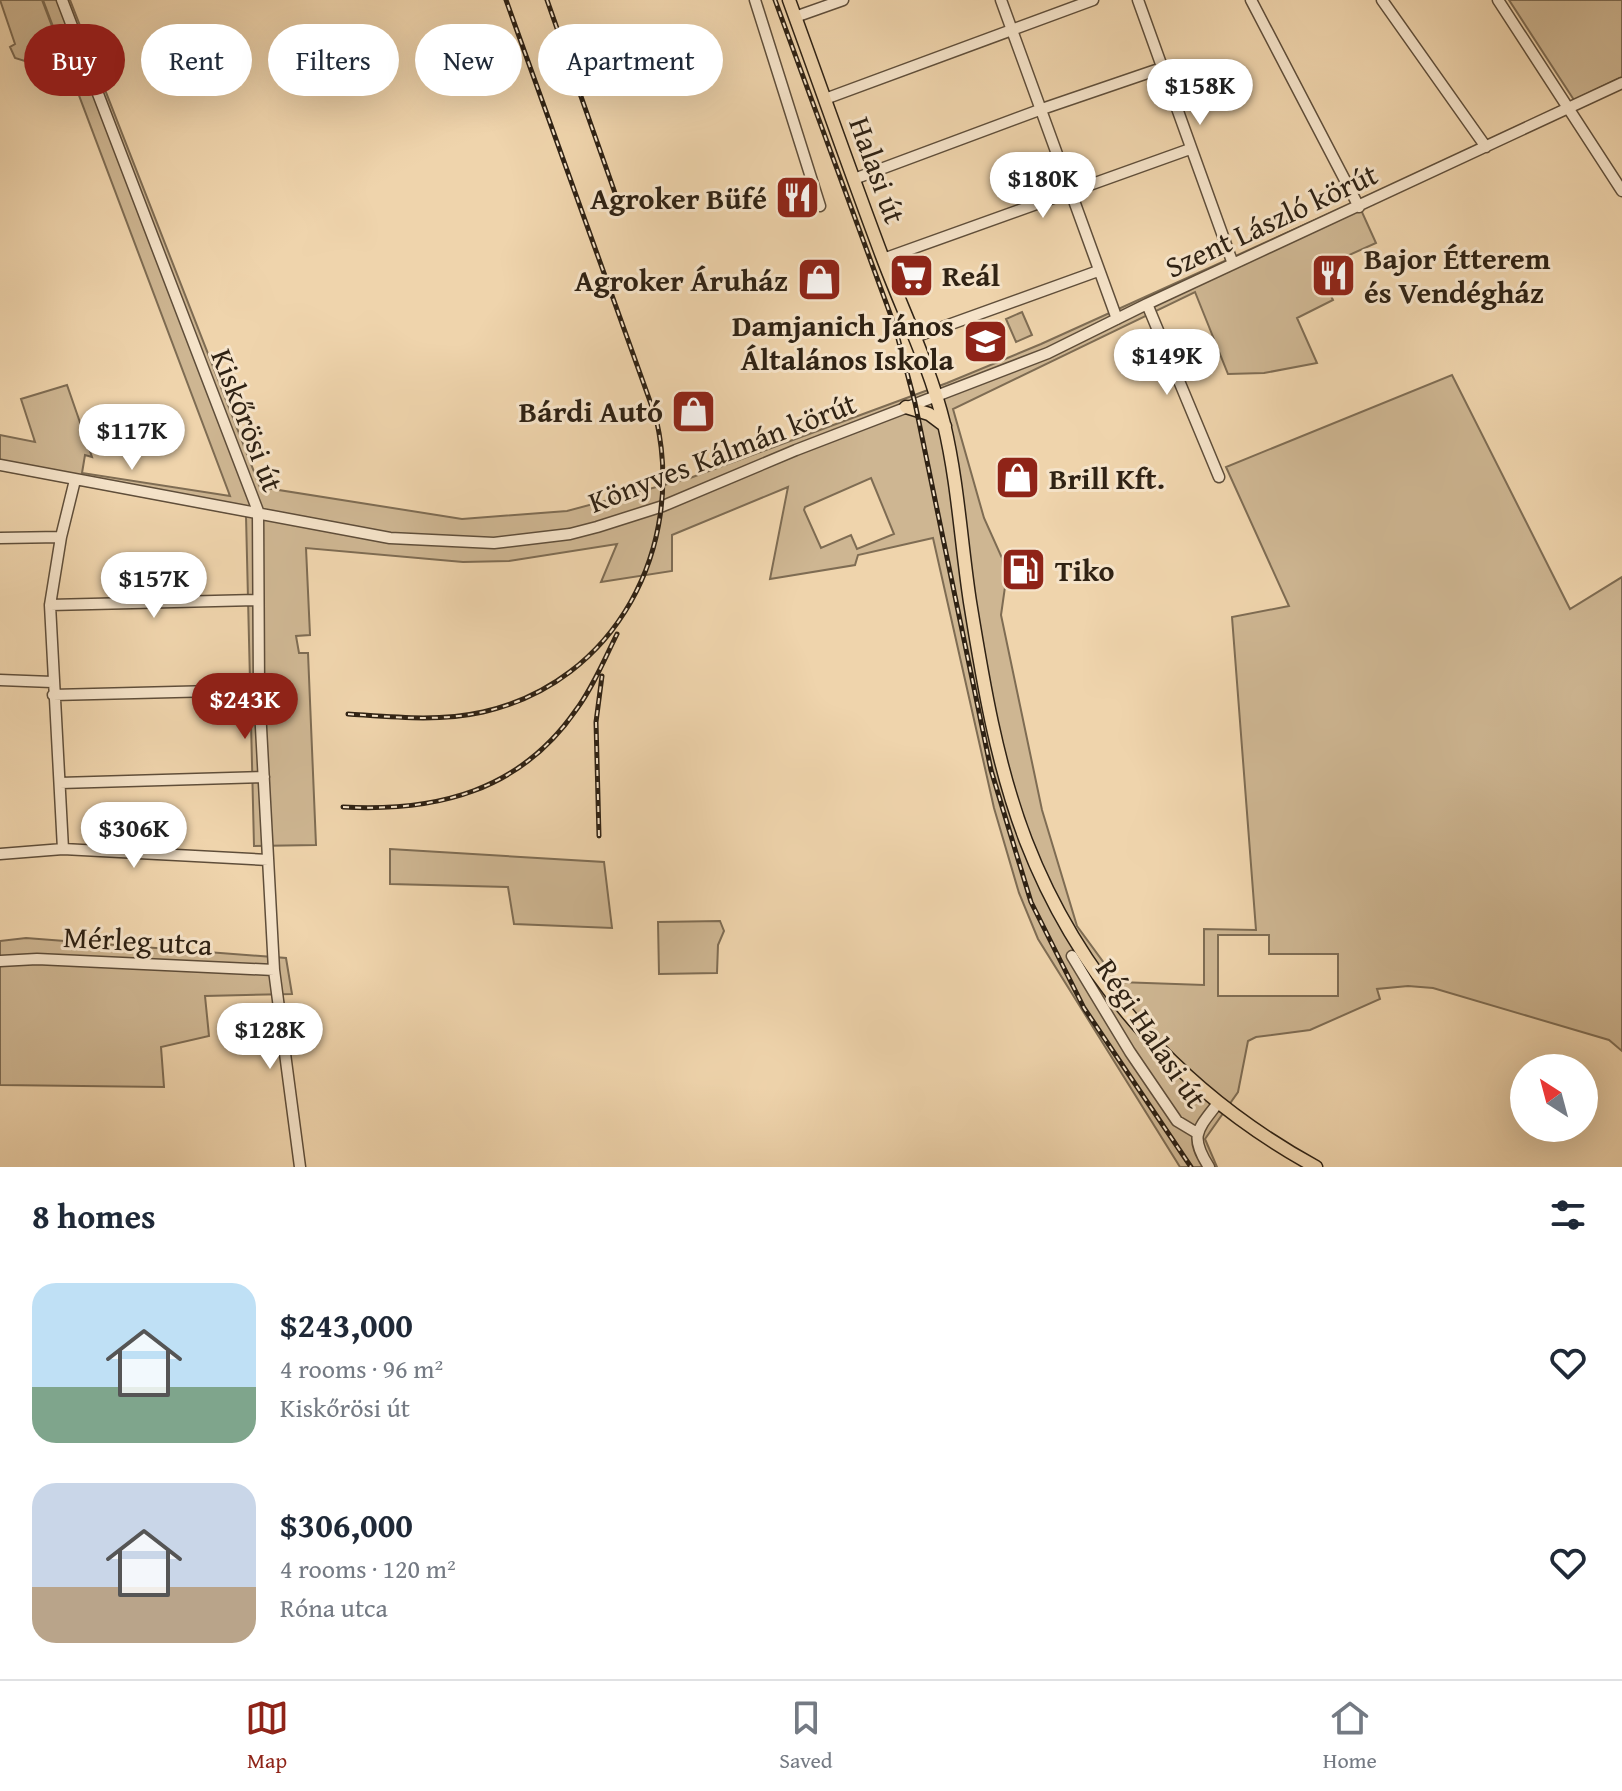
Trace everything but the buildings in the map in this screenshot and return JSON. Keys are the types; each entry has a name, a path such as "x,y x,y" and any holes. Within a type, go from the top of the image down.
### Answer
{"main road":[{"name":"Halasi út","path":"789,0 883,259 937,395 957,496 970,604 995,733 1018,815 1038,867 1084,954 1148,1038 1180,1072 1218,1103 1264,1137 1316,1167"},
{"path":"906,407 929,414 945,426"}],"street":[{"name":"Kiskőrösi út","path":"62,0 258,511 259,690 274,970 300,1167"},
{"path":"755,0 820,206"},
{"path":"795,17 843,0"},
{"path":"1001,0 1117,319"},
{"path":"825,99 1093,0"},
{"path":"1138,0 1233,264"},
{"path":"1251,0 1359,207"},
{"path":"1382,0 1486,147"},
{"path":"1498,0 1622,191"},
{"path":"854,179 1162,68"},
{"name":"Szent László körút","path":"937,395 1048,353 1622,83"},
{"path":"883,259 1190,149"},
{"path":"915,337 1098,271"},
{"path":"1147,304 1219,477"},
{"name":"Könyves Kálmán körút","path":"0,465 390,538 494,543 570,534 642,514 937,395"},
{"path":"63,849 50,605 61,537 75,480"},
{"path":"0,538 61,537"},
{"path":"50,605 257,600"},
{"path":"0,680 52,682"},
{"path":"53,695 259,690"},
{"path":"60,783 264,777"},
{"path":"0,854 63,849 268,860"},
{"name":"Régi Halasi út","path":"1072,956 1130,1052 1177,1121 1197,1133"},
{"name":"Mérleg utca","path":"0,961 37,959 274,970"},
{"path":"1209,1167 1196,1145 1197,1133 1218,1103"}],"shaded area":[{"path":"0,0 42,0 51,24 24,24 24,61 15,58 10,47 15,44"},
{"path":"43,0 70,0 79,24 52,24"},
{"path":"1509,0 1622,0 1622,77 1574,100"},
{"path":"79,96 107,96 260,487 462,519 567,511 690,478 947,383 1041,344 1357,201 1376,243 1318,269 1333,300 1297,318 1317,363 1264,373 1228,374 1195,292 953,409 984,518 1002,558 1005,587 1001,615 1042,810 1077,926 1118,982 1204,985 1204,929 1256,930 1232,617 1289,606 1226,467 1452,375 1570,609 1622,577 1622,1051 1609,1040 1433,988 1408,986 1377,989 1380,999 1310,1030 1256,1037 1248,1041 1238,1092 1205,1139 1217,1167 1180,1167 1038,939 1019,893 994,808 933,538 858,555 855,565 770,579 788,487 672,535 672,571 601,582 617,544 509,561 463,562 306,548 310,635 296,636 299,653 308,653 316,845 254,846 246,516 0,470 0,435 35,442 21,399 67,385 92,457 85,455 82,473 230,496","holes":["871,478 894,534 857,549 851,535 821,548 804,510","1218,935 1269,935 1269,954 1338,954 1338,996 1218,996"]},
{"path":"1022,312 1032,335 1016,342 1006,319"},
{"path":"390,849 604,862 612,928 514,924 508,887 390,884"},
{"path":"720,921 724,931 718,945 717,973 659,974 658,922"},
{"path":"26,938 286,958 292,994 205,996 209,1036 161,1047 164,1087 0,1085 0,941"}],"railway":[{"path":"348,714 432,718 466,715 530,696 570,672 604,640 631,602 650,560 660,514 663,466 656,418 506,0"},
{"path":"547,0 621,210"},
{"path":"775,0 895,327 915,403 991,770 1031,902 1084,1008 1191,1167"},
{"path":"343,807 378,808 443,800 502,778 554,738 593,683 617,634"},
{"path":"599,836 596,722 602,676"}],"place":[{"name":"Agroker Büfé","path":"798,198"},
{"name":"Reál","path":"911,275"},
{"name":"Bajor Étterem és Vendégház","path":"1333,275"},
{"name":"Agroker Áruház","path":"819,280"},
{"name":"Damjanich János Általános Iskola","path":"985,342"},
{"name":"Bárdi Autó","path":"694,411"},
{"name":"Brill Kft.","path":"1018,478"},
{"name":"Tiko","path":"1024,570"}]}
